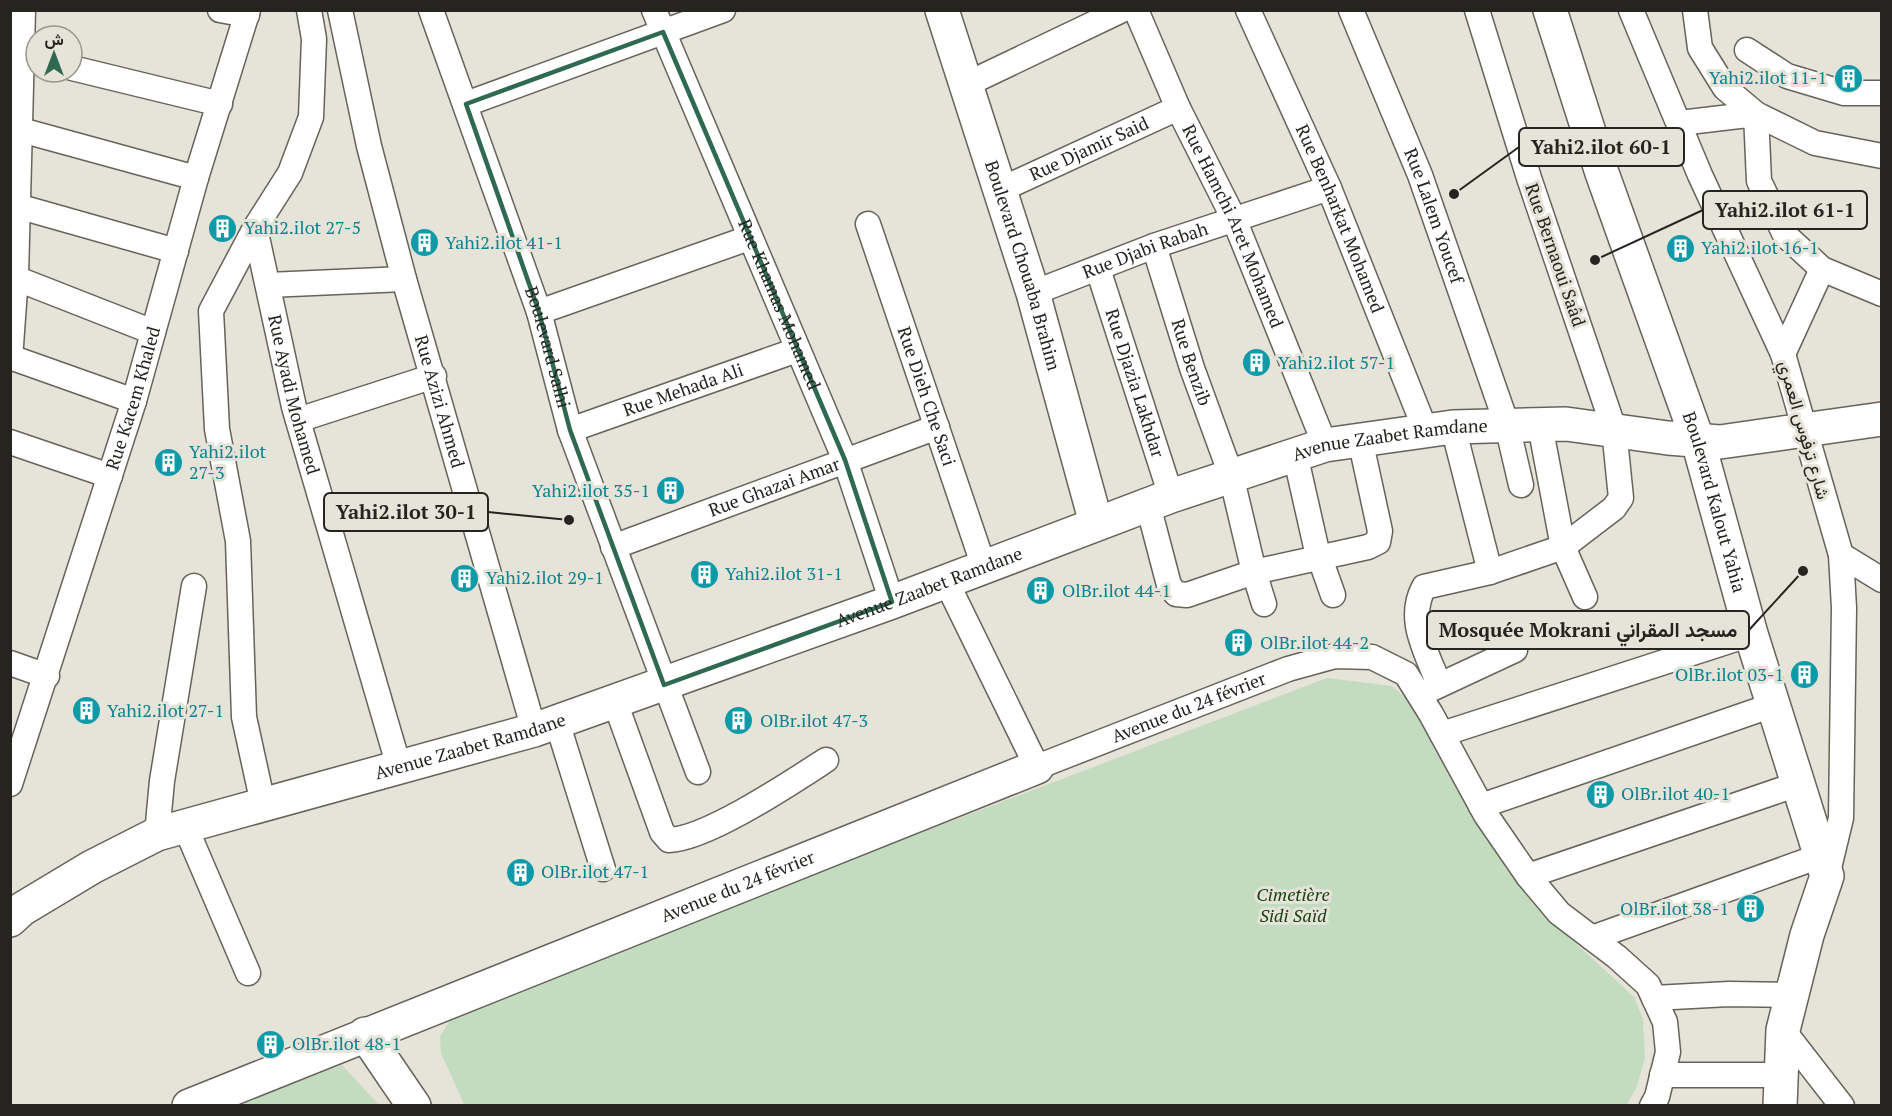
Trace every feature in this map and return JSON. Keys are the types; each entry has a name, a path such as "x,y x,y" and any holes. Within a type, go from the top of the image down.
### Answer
{"street":[{"path":"23,10 22,56 14,128 11,357 134,401"},
{"path":"220,10 248,13"},
{"path":"262,804 244,717 238,541 217,429 211,311 255,228 290,173 311,117 314,39 309,10"},
{"name":"Rue Azizi Ahmed","path":"340,10 369,146 404,279 545,726 603,869"},
{"name":"Boulevard Salhi","path":"431,10 539,312 570,429 698,772"},
{"path":"466,104 659,21 723,10"},
{"name":"Boulevard Chouaba Brahim","path":"942,10 1033,293 1096,524"},
{"path":"965,85 1122,10"},
{"name":"Rue Hamchi Aret Mohamed","path":"1136,10 1178,108 1234,219 1310,450 1320,559 1333,595"},
{"name":"Rue Benharkat Mohamed","path":"1248,10 1439,428 1490,572"},
{"name":"Rue Lalem Youcef","path":"1351,10 1420,175 1507,425 1521,485"},
{"name":"Rue Bernaoui Saâd","path":"1478,10 1529,178 1614,429 1621,498 1614,508 1563,547"},
{"name":"Boulevard Kalout Yahia","path":"1550,10 1602,173 1698,441 1751,634 1824,866"},
{"name":"شارع ترفوس العمري","path":"1631,10 1700,175 1783,354 1841,555 1844,608 1841,818 1824,866"},
{"path":"1695,10 1700,48 1725,88 1756,114 1815,143 1881,156"},
{"name":"Rue Kacem Khaled","path":"10,783 134,401 196,178 248,13"},
{"name":"Rue Khamas Mohamed","path":"659,21 748,238 844,460 892,602"},
{"path":"1747,50 1787,76 1844,93 1881,93"},
{"path":"84,71 220,104"},
{"name":"Rue Djamir Said","path":"1000,190 1178,108"},
{"path":"1680,123 1756,114"},
{"path":"1756,114 1760,181 1785,235 1822,269 1881,294"},
{"path":"14,128 196,178"},
{"name":"Rue Djabi Rabah","path":"1033,293 1154,246 1329,188"},
{"path":"14,204 176,251"},
{"name":"Rue Dieh Che Saci","path":"868,224 984,567"},
{"name":"Rue Ayadi Mohamed","path":"255,228 298,420 399,767"},
{"path":"539,312 748,238"},
{"name":"Rue Benzib","path":"1154,246 1192,368 1231,475 1264,604"},
{"name":"Rue Djazia Lakhdar","path":"1098,269 1160,500 1169,585 1176,594 1187,595 1254,572"},
{"path":"1783,354 1822,269"},
{"path":"13,276 153,332"},
{"path":"268,285 404,279"},
{"name":"Rue Mehada Ali","path":"570,429 797,350"},
{"path":"298,420 434,376"},
{"name":"Avenue Zaabet Ramdane","path":"10,920 22,909 92,867 171,830 545,726 892,602 1160,500 1310,450 1360,439 1439,428 1566,424 1720,442 1881,419"},
{"path":"1540,425 1563,547 1585,597"},
{"name":"Rue Ghazai Amar","path":"613,547 937,427"},
{"path":"1254,572 1320,559 1378,542 1380,531 1360,439"},
{"path":"10,442 110,476"},
{"path":"1439,685 1415,616 1417,600 1424,587 1490,572 1563,547"},
{"path":"1841,555 1881,580"},
{"path":"946,580 1037,767"},
{"path":"194,586 162,781 171,830 248,973"},
{"path":"1442,734 1751,634"},
{"path":"1417,695 1515,650"},
{"name":"Avenue du 24 février","path":"189,1106 1037,767 1288,669 1335,656 1372,657 1406,674 1481,806 1528,876 1558,913 1648,985 1665,1022 1668,1052 1652,1106"},
{"path":"10,663 46,676"},
{"path":"615,702 663,832 669,840 681,840 702,831 778,792 826,760"},
{"path":"1481,806 1773,705"},
{"path":"1528,876 1798,784"},
{"path":"1592,938 1824,866"},
{"path":"1662,1075 1781,1090 1783,1030 1824,866"},
{"path":"1654,998 1729,994 1792,994"},
{"path":"1783,1030 1842,1106"},
{"path":"365,1034 414,1106"}],"highlighted area":[{"path":"663,32 845,460 892,602 664,685 570,430 539,312 466,104"}],"green space":[{"name":"Cimetière Sidi Saïd","path":"1327,678 1392,686 1423,714 1471,815 1508,871 1536,907 1634,997 1643,1019 1645,1058 1637,1086 1626,1106 465,1106 441,1053 440,1036 452,1017 784,885"},
{"path":"342,1065 379,1105 245,1106 244,1102"}],"place":[{"name":"Yahi2.ilot 11-1","path":"1848,78"},
{"name":"Yahi2.ilot 60-1","path":"1454,194"},
{"name":"Yahi2.ilot 27-5","path":"223,228"},
{"name":"Yahi2.ilot 41-1","path":"424,243"},
{"name":"Yahi2.ilot 16-1","path":"1680,248"},
{"name":"Yahi2.ilot 61-1","path":"1595,260"},
{"name":"Yahi2.ilot 57-1","path":"1257,363"},
{"name":"Yahi2.ilot 27-3","path":"168,462"},
{"name":"Yahi2.ilot 35-1","path":"671,491"},
{"name":"Yahi2.ilot 30-1","path":"569,520"},
{"name":"Mosquée Mokrani مسجد المقراني","path":"1803,571"},
{"name":"Yahi2.ilot 31-1","path":"704,574"},
{"name":"Yahi2.ilot 29-1","path":"465,578"},
{"name":"OlBr.ilot 44-1","path":"1041,591"},
{"name":"OlBr.ilot 44-2","path":"1239,643"},
{"name":"OlBr.ilot 03-1","path":"1805,675"},
{"name":"Yahi2.ilot 27-1","path":"86,711"},
{"name":"OlBr.ilot 47-3","path":"739,721"},
{"name":"OlBr.ilot 40-1","path":"1600,794"},
{"name":"OlBr.ilot 47-1","path":"520,872"},
{"name":"OlBr.ilot 38-1","path":"1750,909"},
{"name":"OlBr.ilot 48-1","path":"271,1044"}]}
